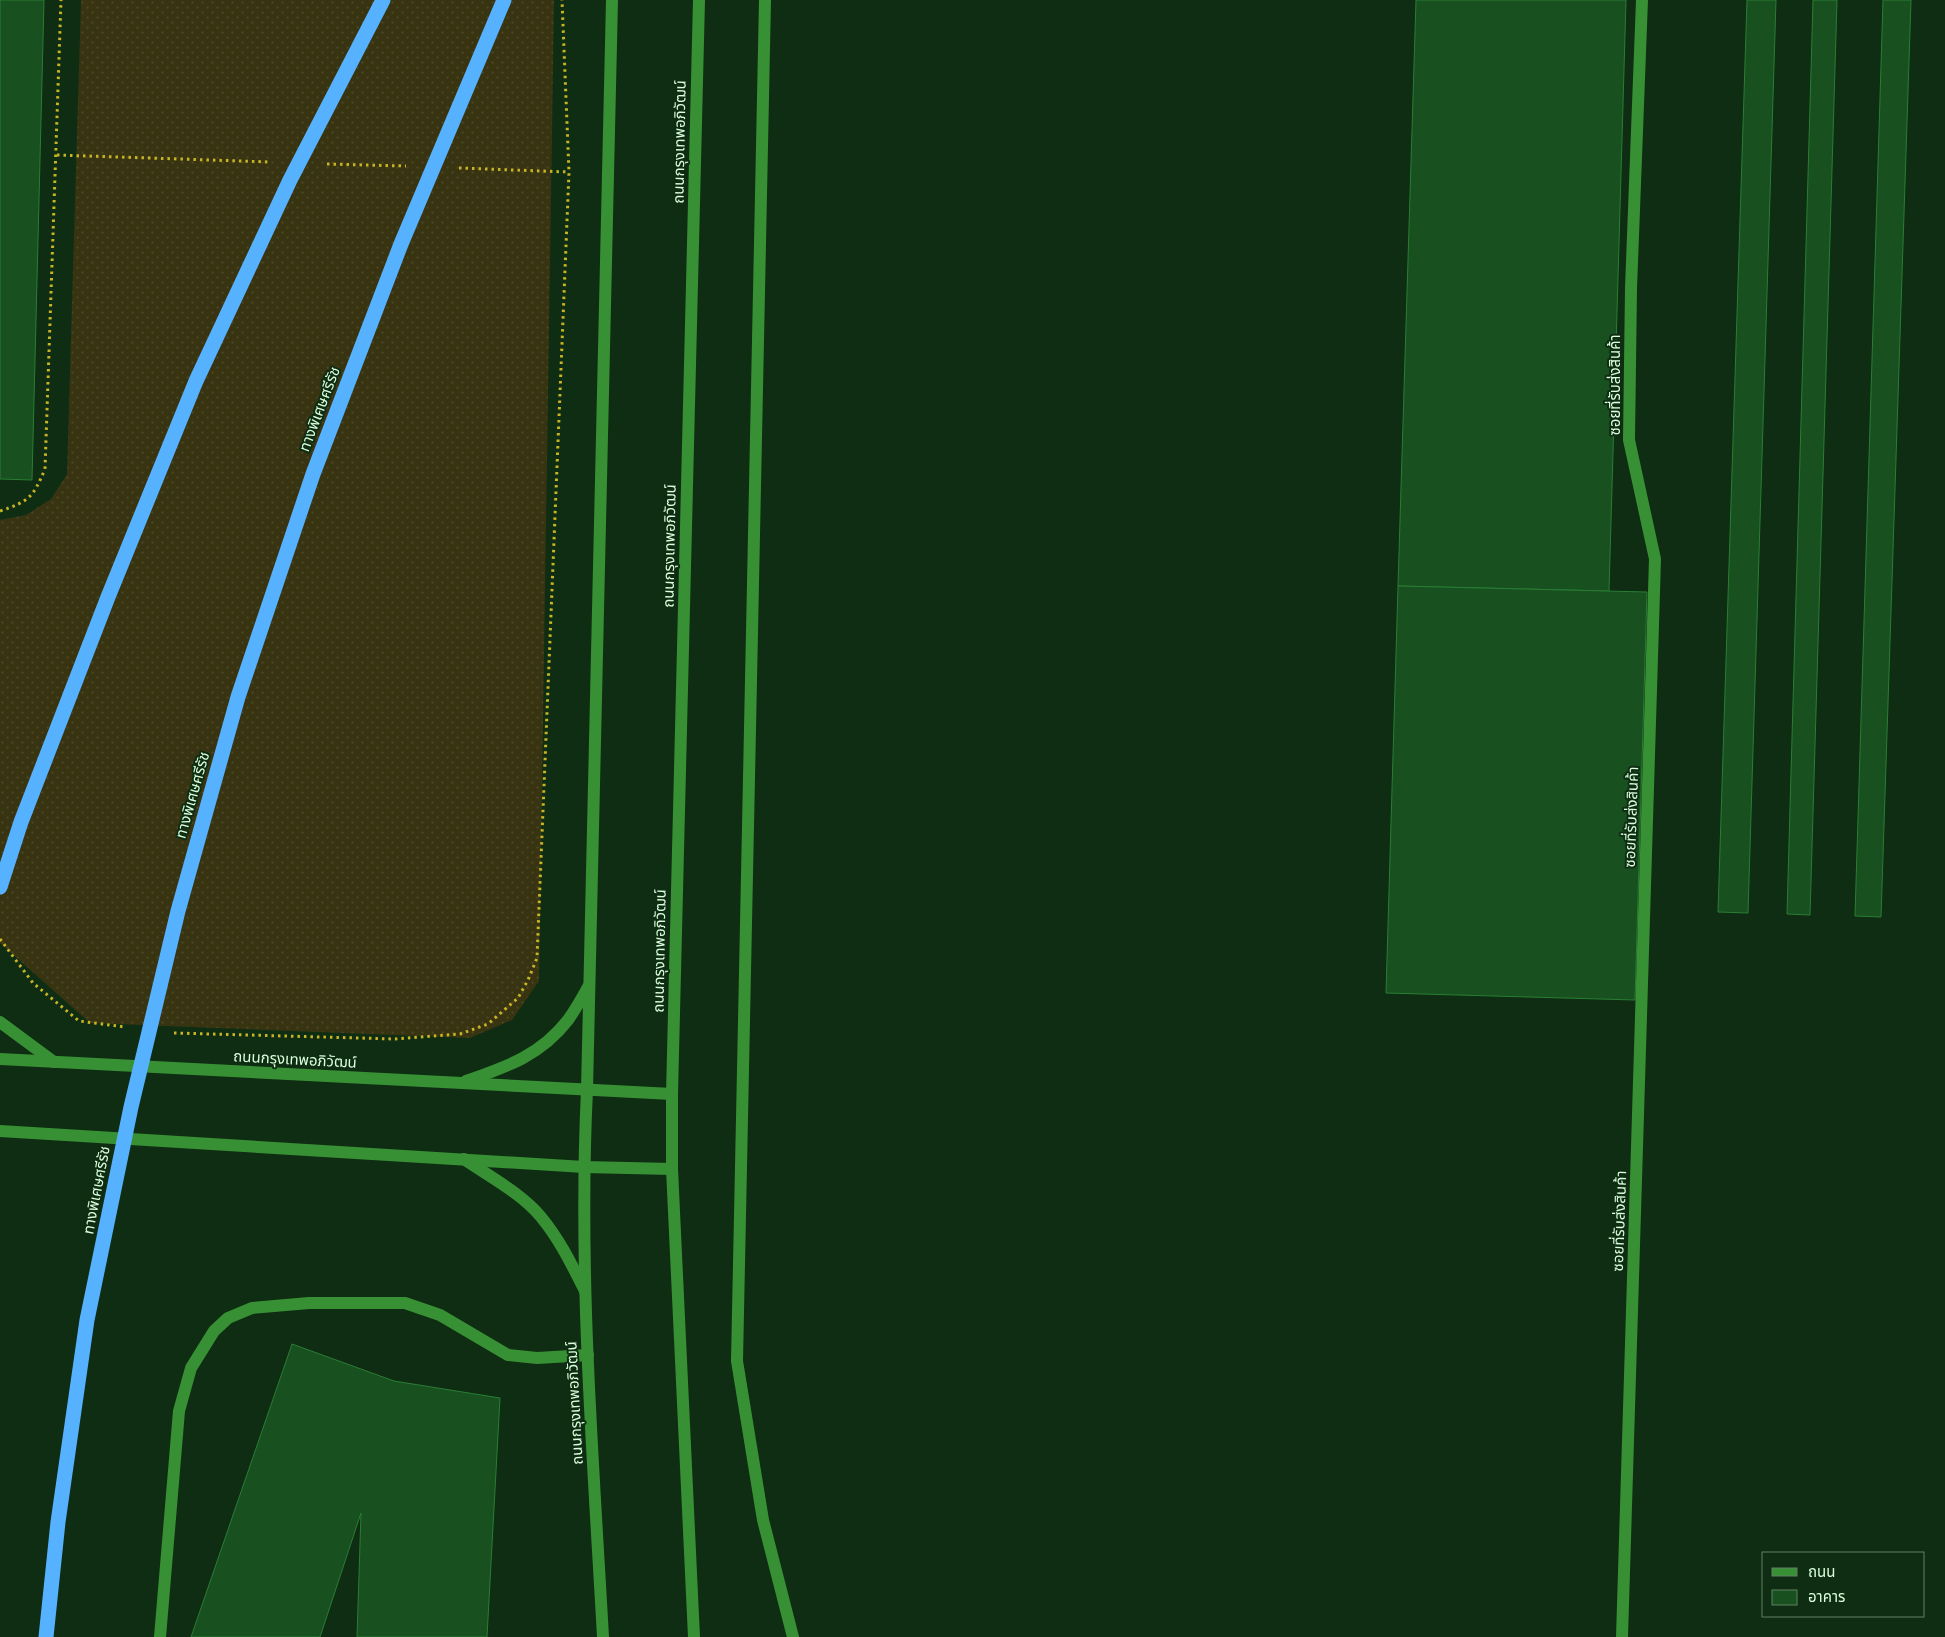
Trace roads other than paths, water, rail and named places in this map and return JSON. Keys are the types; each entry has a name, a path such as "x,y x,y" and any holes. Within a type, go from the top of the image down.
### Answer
{"highway":[{"path":"0,887 21,822 104,606 196,381 290,180 383,0"},
{"name":"ทางพิเศษศรีรัช","path":"46,1637 58,1522 89,1311 131,1107 166,957 232,715 316,465 401,244 504,0"}],"street":[{"name":"ถนนกรุงเทพอภิวัฒน์","path":"603,1637 588,1355 584,1167 588,1090 612,0"},
{"name":"ถนนกรุงเทพอภิวัฒน์","path":"694,1637 672,1169 672,1094 699,0"},
{"path":"765,0 737,1361 763,1520 793,1637"},
{"name":"ซอยที่รับส่งสินค้า","path":"1622,1637 1655,559 1629,440 1631,288 1642,0"},
{"path":"458,1083 511,1066 540,1048 568,1020 589,987"},
{"path":"0,1022 54,1062"},
{"name":"ถนนกรุงเทพอภิวัฒน์","path":"0,1059 672,1094"},
{"path":"0,1131 584,1167 672,1169"},
{"path":"464,1159 517,1195 540,1216 562,1245 586,1294"},
{"path":"160,1637 180,1411 191,1368 214,1331 228,1318 252,1308 309,1304 405,1303 440,1315 508,1355 537,1358 588,1355"}]}
